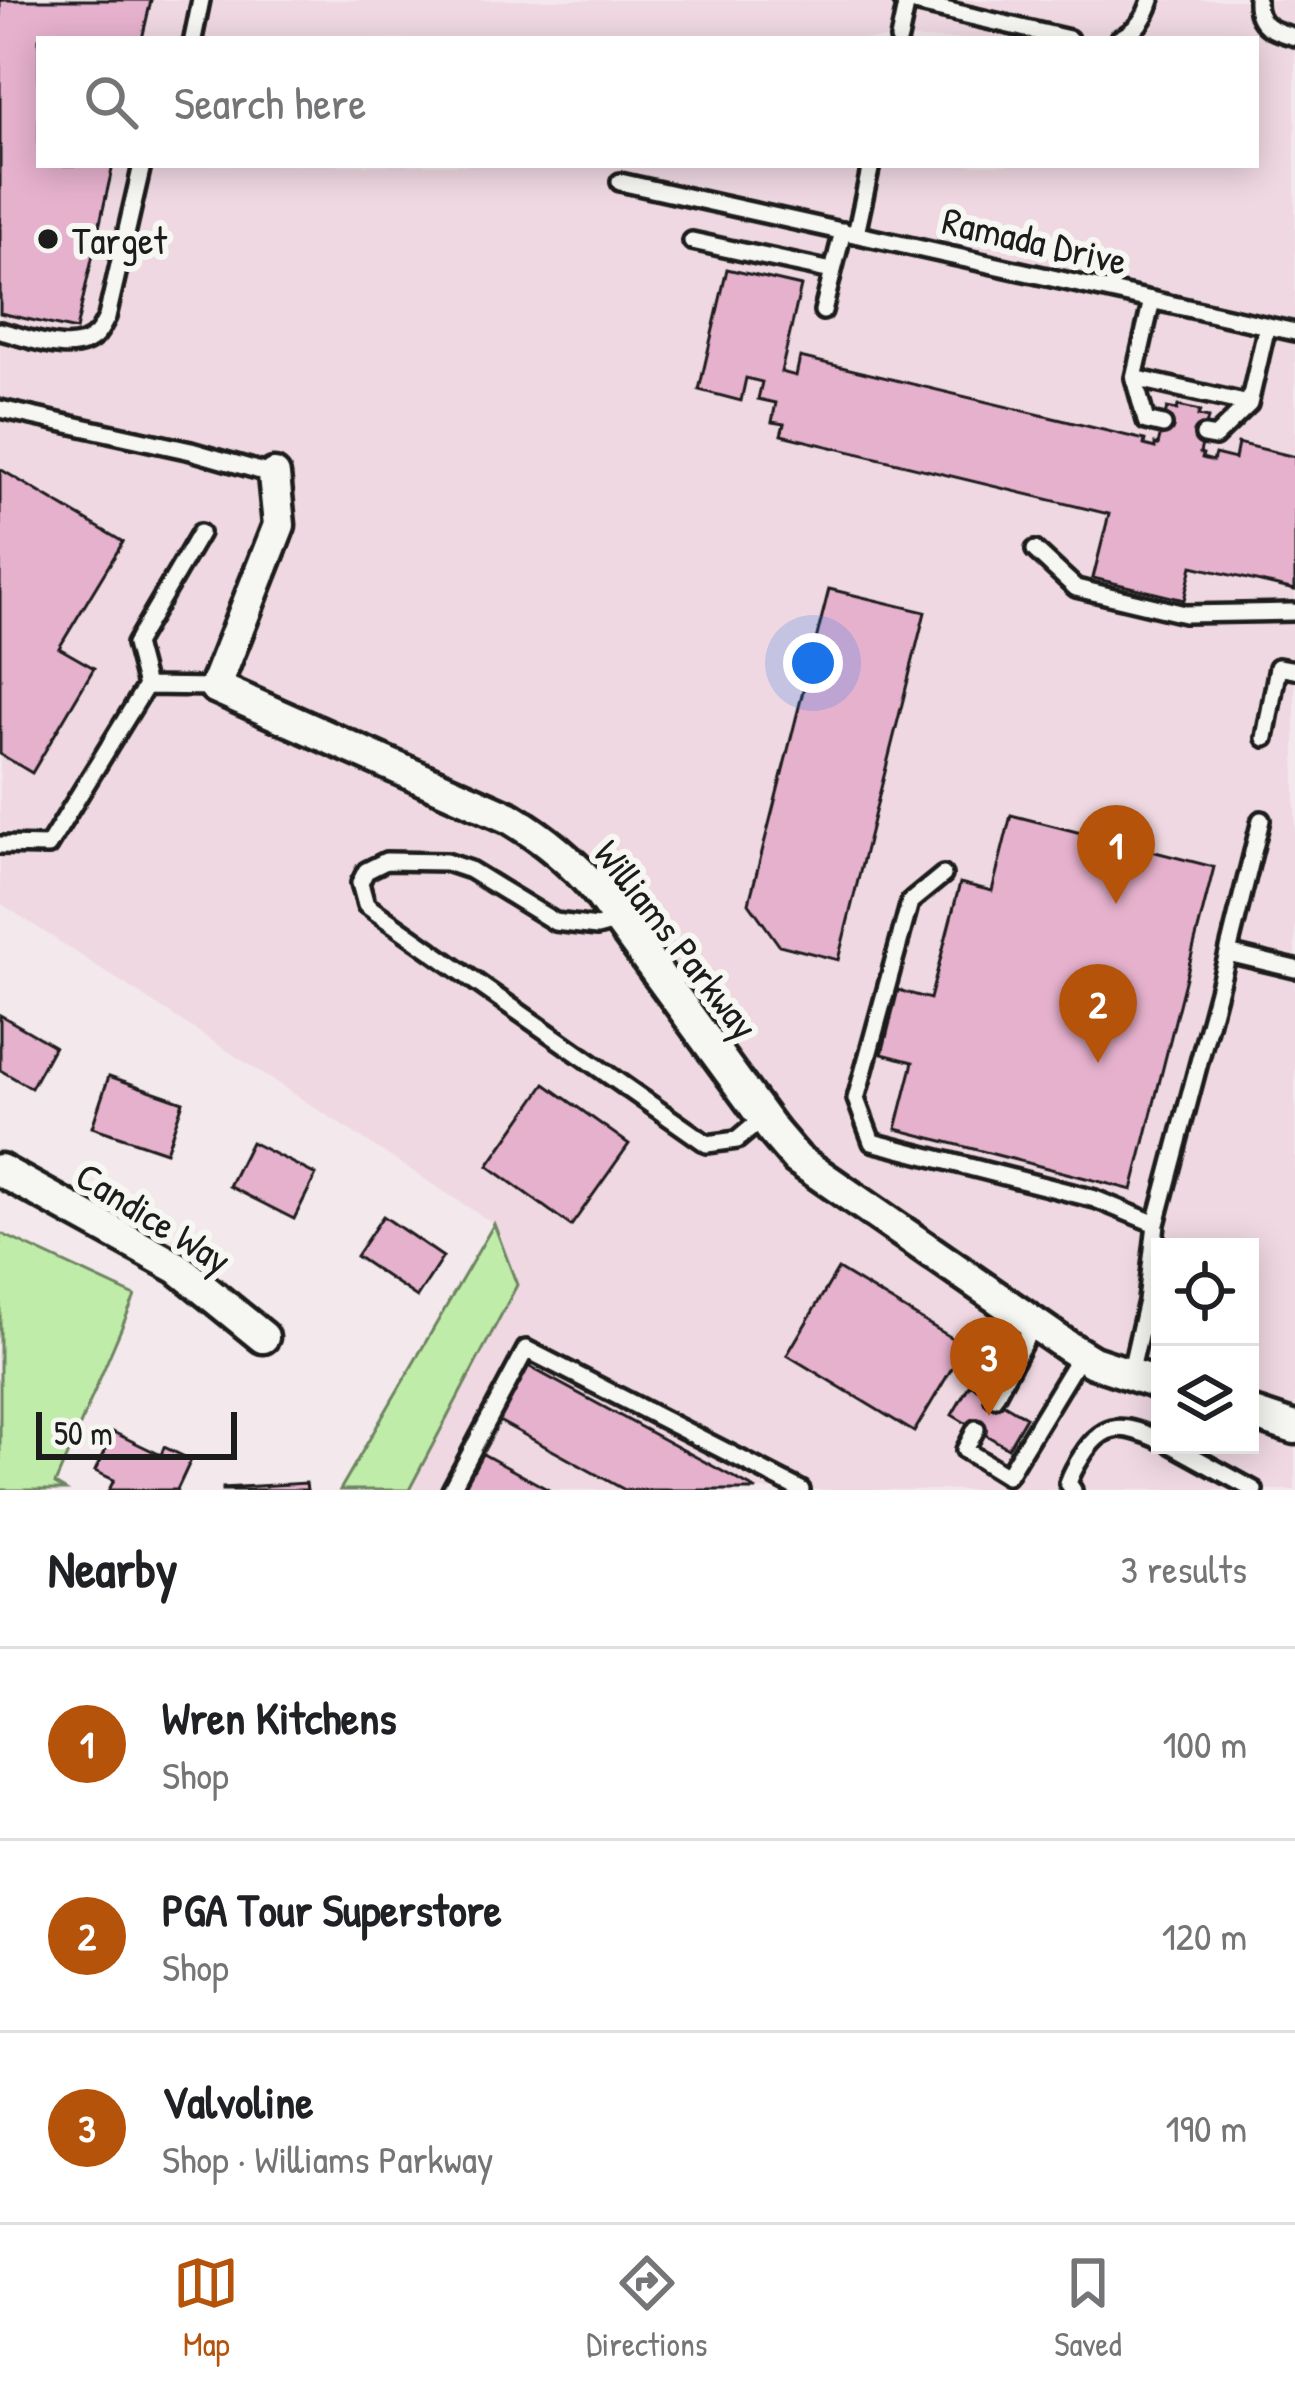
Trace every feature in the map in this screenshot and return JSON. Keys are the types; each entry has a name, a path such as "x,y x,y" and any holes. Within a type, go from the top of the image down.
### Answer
{"street":[{"path":"215,687 279,525 274,475"},
{"name":"Williams Parkway","path":"215,687 511,818 542,837 575,865 620,921 797,1159 1081,1354 1145,1379"},
{"name":"Candice Way","path":"0,1170 178,1268 263,1337"},
{"path":"1259,1416 1295,1428"}],"lane":[{"path":"194,36 201,0"},
{"path":"1124,36 1136,29 1151,0"},
{"path":"1257,0 1264,24 1295,37"},
{"path":"899,36 905,1 1056,36"},
{"path":"0,331 61,345 80,345 95,337 107,317 141,168"},
{"path":"824,311 832,271 870,168"},
{"name":"Ramada Drive","path":"620,182 1295,332"},
{"path":"692,241 832,271"},
{"path":"1152,300 1134,378 1146,421 1163,425"},
{"path":"1204,435 1215,437 1250,404 1267,326"},
{"path":"1134,378 1250,404"},
{"path":"0,409 191,451 274,475"},
{"path":"0,844 48,846 146,686 135,644 200,533"},
{"path":"1035,550 1076,588 1185,614 1293,612"},
{"path":"1264,738 1278,667 1295,670"},
{"path":"146,686 215,687"},
{"path":"1145,1379 1156,1224 1261,820"},
{"path":"620,921 597,927 555,922 470,869 446,862 386,861 366,871 360,884 366,905 707,1144 737,1140 763,1118"},
{"path":"943,874 910,902 856,1099 872,1142 1095,1199 1156,1224"},
{"path":"1228,953 1295,969"},
{"path":"994,1398 1034,1323"},
{"path":"451,1490 526,1349 801,1490"},
{"path":"976,1430 964,1450 1007,1476 1081,1354"},
{"path":"1073,1490 1070,1475 1101,1432 1115,1428 1151,1436"},
{"path":"1193,1454 1254,1490"}],"shaded area":[{"path":"0,0 1295,0 1295,1490 409,1490 517,1285 494,1224 0,903"}],"green space":[{"path":"494,1224 517,1285 409,1490 340,1490"},
{"path":"0,1233 135,1296 55,1484 65,1490 0,1490"}],"building":[{"name":"Target","path":"0,0 151,0 143,36 36,36 36,168 112,168 76,330 0,313"},
{"path":"727,269 801,286 781,372 796,376 800,357 1145,440 1144,445 1155,448 1167,408 1177,410 1178,406 1208,418 1202,458 1213,461 1215,454 1235,459 1238,443 1295,457 1295,590 1192,566 1184,600 1093,578 1109,514 781,435 784,424 772,422 776,403 758,399 762,382 746,378 741,401 699,390"},
{"path":"0,469 123,542 59,648 94,668 32,773 0,754"},
{"path":"829,589 925,612 838,960 779,945 749,903"},
{"path":"1011,815 1214,867 1132,1190 896,1129 913,1062 882,1054 898,990 930,999 960,883 992,891"},
{"path":"0,1015 54,1046 31,1088 0,1070"},
{"path":"109,1076 183,1102 166,1152 92,1127"},
{"path":"545,1084 629,1144 571,1226 488,1166"},
{"path":"251,1142 316,1175 294,1219 229,1186"},
{"path":"383,1216 443,1257 417,1297 356,1256"},
{"path":"838,1269 965,1346 914,1432 787,1355"},
{"path":"528,1366 757,1490 625,1490 499,1421"},
{"path":"970,1384 1026,1417 1008,1448 952,1415"},
{"path":"113,1432 161,1455 164,1447 191,1460 177,1490 109,1490 114,1480 95,1471"},
{"path":"481,1453 549,1490 462,1490"},
{"path":"306,1483 307,1490 223,1490 223,1488"}],"place":[{"name":"Target","path":"48,239"},
{"name":"Wren Kitchens","path":"1116,904"},
{"name":"PGA Tour Superstore","path":"1098,1063"},
{"name":"Valvoline","path":"989,1416"}]}
